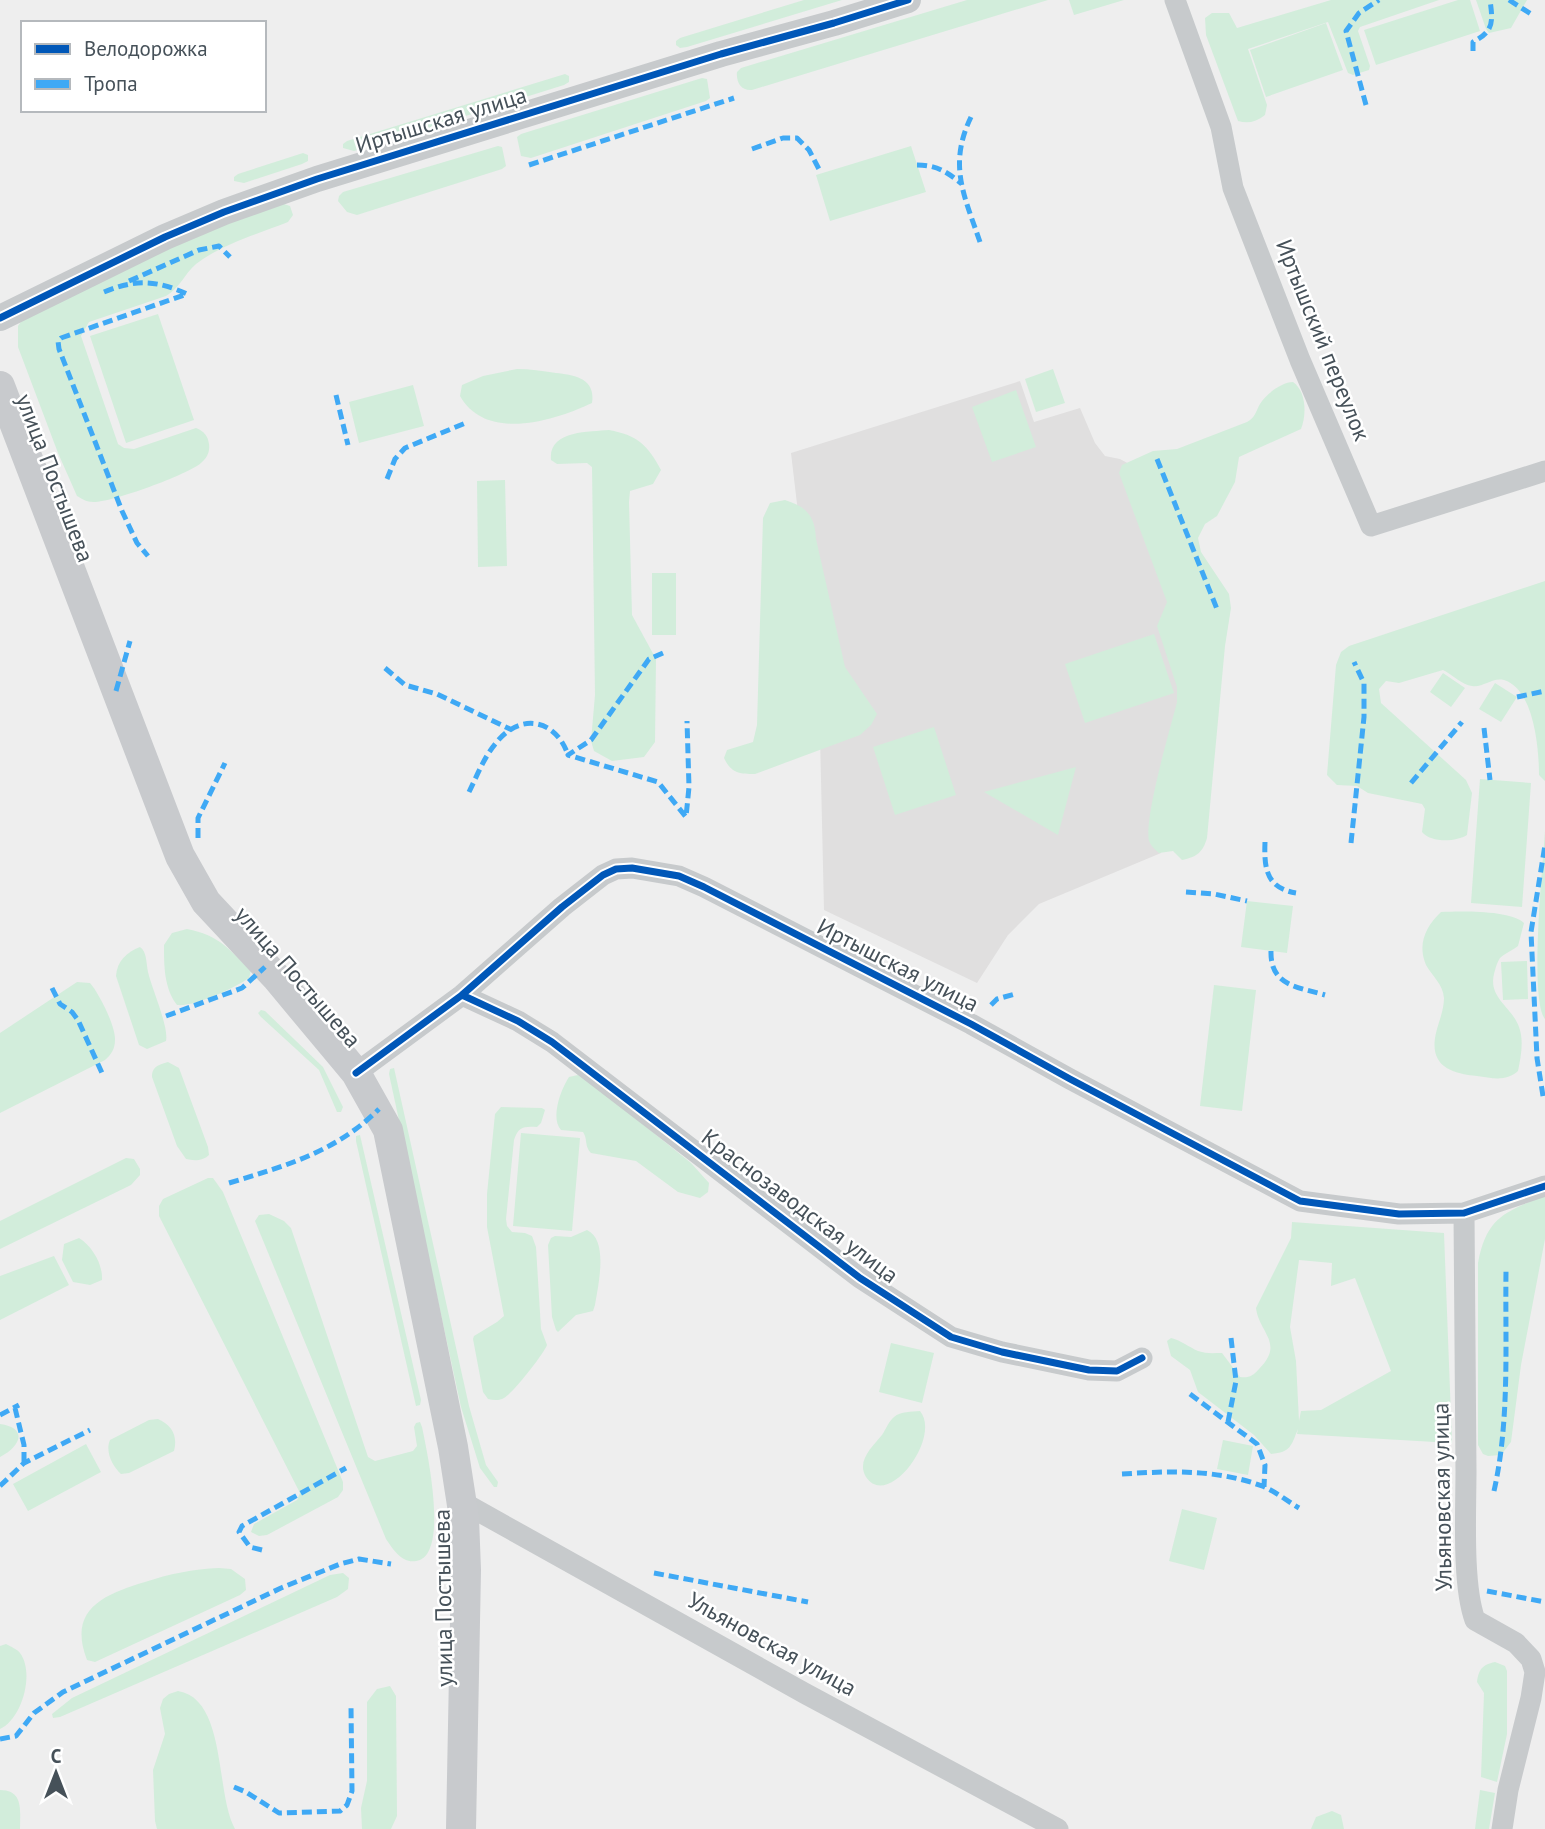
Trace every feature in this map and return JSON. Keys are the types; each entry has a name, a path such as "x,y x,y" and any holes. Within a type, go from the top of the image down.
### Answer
{"main road":[{"name":"улица Постышева","path":"0,386 180,856 206,902 276,977 356,1073 388,1130 462,1502 466,1570 461,1829"}],"street":[{"name":"Иртышская улица","path":"0,318 165,237 224,212 306,183 709,58 908,0"},
{"name":"Иртышский переулок","path":"1175,0 1221,127 1233,188 1300,360 1371,526 1545,471"},
{"name":"Иртышская улица","path":"356,1073 462,995 562,907 603,875 616,869 632,868 679,876 704,887 971,1024 1300,1201 1399,1214 1464,1213 1545,1186"},
{"name":"Краснозаводская улица","path":"462,995 518,1021 552,1042 860,1278 951,1337 1002,1352 1089,1370 1117,1371 1142,1358"},
{"name":"Ульяновская улица","path":"1464,1213 1466,1504 1471,1610 1475,1620 1516,1643 1527,1653 1535,1672 1509,1784 1502,1829"},
{"name":"Ульяновская улица","path":"462,1502 794,1687 1058,1829"}],"shaded area":[{"path":"1020,381 1034,422 1080,408 1095,443 1105,456 1131,465 1150,499 1185,691 1161,853 1039,904 1008,935 977,983 824,910 819,691 791,453"}],"green space":[{"path":"804,0 842,0 687,47 680,48 676,45 680,38"},
{"path":"967,0 1048,0 752,90 745,89 738,82 737,72 741,68"},
{"path":"1069,0 1124,0 1074,15"},
{"path":"1331,0 1439,0 1360,27 1358,31 1370,66 1369,70 1353,75 1348,73 1328,22 1248,49 1267,105 1265,115 1258,119 1238,121 1206,35 1205,18 1212,13 1229,13 1237,28"},
{"path":"1458,0 1470,0 1480,31 1376,65 1364,30"},
{"path":"1476,0 1527,0 1511,28 1489,33"},
{"path":"1326,23 1343,70 1266,97 1250,50"},
{"path":"565,74 569,76 569,82 564,85 354,151 343,148 347,141"},
{"path":"702,78 707,79 710,98 706,101 531,158 521,156 517,137 521,134"},
{"path":"911,146 926,192 830,221 816,175"},
{"path":"502,147 506,166 502,169 357,215 347,212 338,201 343,192"},
{"path":"303,153 308,155 308,161 302,164 244,183 234,181 238,174"},
{"path":"281,203 290,206 293,215 288,222 240,240 206,257 166,296 89,322 81,336 118,444 134,449 196,428 207,436 209,450 205,459 193,468 148,487 102,501 93,502 77,496 18,347 18,326 22,320 172,245"},
{"path":"158,314 194,420 126,443 90,336"},
{"path":"517,369 582,379 591,388 592,403 559,416 521,424 486,419 472,410 460,396 462,385 483,376"},
{"path":"1053,369 1065,403 1036,412 1025,379"},
{"path":"1293,382 1303,397 1304,417 1301,429 1239,457 1235,482 1217,516 1205,524 1198,538 1201,552 1229,594 1231,608 1207,838 1199,853 1182,860 1173,851 1159,853 1149,841 1150,813 1177,702 1177,687 1157,626 1167,602 1119,473 1122,465 1153,451 1177,449 1247,422 1270,393 1279,386"},
{"path":"413,385 424,426 359,443 349,402"},
{"path":"1016,390 1036,447 992,462 972,407"},
{"path":"609,430 627,435 641,443 661,470 653,484 630,491 629,502 632,615 656,659 655,742 644,757 612,761 594,751 591,741 595,695 592,467 587,463 557,464 551,460 552,450 563,438 581,432"},
{"path":"505,480 507,566 478,567 477,481"},
{"path":"785,500 804,509 812,518 845,667 877,714 871,725 860,735 755,774 744,774 733,770 724,758 727,750 753,742 757,725 763,518 770,503"},
{"path":"652,573 676,573 676,635 652,635"},
{"path":"1545,581 1545,781 1539,775 1533,721 1522,695 1514,686 1500,679 1476,686 1468,685 1443,670 1399,683 1386,681 1379,689 1381,703 1466,780 1472,793 1467,835 1450,840 1437,840 1426,836 1422,832 1425,809 1422,804 1368,793 1357,786 1337,785 1327,775 1336,665 1341,652 1349,646"},
{"path":"1154,634 1174,693 1085,723 1065,664"},
{"path":"1443,673 1465,688 1451,707 1430,692"},
{"path":"1495,683 1517,697 1501,722 1479,709"},
{"path":"934,727 956,795 895,815 873,747"},
{"path":"1076,767 1058,835 984,792"},
{"path":"1480,779 1531,783 1522,907 1471,903"},
{"path":"1545,831 1545,1019 1540,1006 1537,959"},
{"path":"1247,901 1293,906 1287,953 1241,947"},
{"path":"1441,912 1497,914 1524,923 1518,946 1500,958 1493,982 1497,996 1516,1020 1521,1032 1522,1049 1518,1071 1509,1077 1493,1078 1457,1072 1442,1064 1435,1051 1444,998 1439,984 1426,965 1422,950 1427,929"},
{"path":"187,929 207,935 223,944 251,971 249,978 204,1000 177,1005 167,984 164,945 172,933"},
{"path":"140,947 145,954 166,1035 166,1041 147,1049 139,1045 116,976 118,966 124,958"},
{"path":"1527,961 1528,999 1503,1000 1501,962"},
{"path":"77,982 90,983 102,1002 115,1034 112,1051 105,1060 0,1113 0,1033"},
{"path":"1214,985 1256,990 1242,1111 1200,1106"},
{"path":"261,1010 323,1067 343,1107 341,1112 337,1112 319,1070 261,1017 258,1013"},
{"path":"168,1062 179,1068 208,1147 209,1155 204,1158 186,1159 177,1146 152,1077 155,1068"},
{"path":"394,1068 469,1406 486,1465 498,1482 497,1487 494,1487 480,1468 461,1407 389,1074 390,1069"},
{"path":"578,1075 588,1080 691,1163 709,1183 708,1192 700,1198 678,1192 636,1161 591,1153 583,1132 561,1130 556,1118 560,1096 569,1077"},
{"path":"501,1107 545,1110 537,1127 522,1128 514,1140 506,1219 512,1232 532,1236 536,1247 541,1329 547,1345 514,1389 504,1398 496,1400 488,1399 483,1392 473,1339 504,1316 487,1227 487,1194 495,1114"},
{"path":"521,1133 580,1138 572,1231 513,1226"},
{"path":"360,1135 421,1400 420,1405 416,1406 356,1141 356,1136"},
{"path":"126,1158 134,1159 140,1169 140,1175 131,1185 0,1249 0,1221"},
{"path":"213,1178 223,1192 343,1482 343,1490 338,1497 267,1535 259,1536 251,1532 254,1524 297,1500 300,1493 159,1216 159,1206 163,1199"},
{"path":"1545,1195 1545,1239 1521,1365 1511,1442 1501,1455 1488,1456 1483,1454 1478,1445 1478,1263 1487,1235 1500,1218"},
{"path":"269,1214 284,1221 291,1228 368,1457 375,1461 413,1451 417,1446 414,1427 420,1422 431,1476 434,1519 433,1538 428,1552 420,1560 404,1559 386,1539 255,1221 259,1215"},
{"path":"1292,1222 1444,1233 1452,1443 1297,1434 1298,1429 1289,1447 1283,1452 1271,1454 1254,1435 1198,1392 1190,1370 1171,1356 1167,1341 1171,1338 1198,1351 1222,1353 1240,1377 1255,1373 1270,1352 1268,1338 1256,1308 1291,1238","holes":["1299,1260 1332,1263 1331,1286 1355,1278 1391,1371 1321,1410 1301,1411 1299,1421 1296,1361 1290,1327"]},
{"path":"587,1230 594,1235 600,1253 600,1276 595,1305 593,1311 576,1315 558,1332 552,1317 548,1245 555,1236 571,1237"},
{"path":"79,1238 92,1251 101,1268 102,1280 90,1285 73,1282 62,1260 64,1244"},
{"path":"54,1256 69,1285 0,1320 0,1276"},
{"path":"891,1343 934,1353 922,1403 879,1392"},
{"path":"920,1411 925,1423 924,1437 910,1466 887,1484 876,1485 863,1471 867,1454 894,1417"},
{"path":"158,1419 167,1424 173,1432 174,1451 129,1473 121,1474 110,1458 110,1440 149,1420"},
{"path":"0,1424 15,1429 18,1438 13,1448 0,1457"},
{"path":"1223,1440 1253,1446 1248,1475 1217,1469"},
{"path":"86,1444 101,1472 28,1511 13,1484"},
{"path":"1182,1509 1217,1518 1204,1570 1169,1561"},
{"path":"219,1568 231,1569 245,1579 246,1590 95,1662 87,1660 82,1642 82,1628 86,1616 104,1599 116,1592 163,1577"},
{"path":"343,1573 349,1578 348,1589 337,1597 53,1718 52,1714 72,1698 330,1575"},
{"path":"6,1644 20,1653 26,1672 26,1683 15,1716 0,1729 0,1646"},
{"path":"1495,1662 1505,1666 1507,1671 1507,1734 1497,1782 1481,1777 1484,1693 1477,1682 1482,1668"},
{"path":"390,1686 396,1696 397,1816 391,1829 362,1829 361,1808 367,1781 367,1702 377,1689"},
{"path":"178,1691 194,1698 205,1711 212,1729 229,1813 235,1829 157,1829 153,1770 165,1734 160,1708 163,1699"},
{"path":"0,1790 8,1791 17,1798 20,1829 0,1829"},
{"path":"1480,1790 1495,1793 1489,1829 1475,1829"},
{"path":"1332,1811 1341,1815 1344,1829 1311,1829 1316,1817"}],"marked path":[{"path":"1366,105 1346,31 1359,13 1379,0"},
{"path":"1473,51 1473,42 1485,34 1490,25 1490,0"},
{"path":"1509,0 1531,14"},
{"path":"529,165 734,98"},
{"path":"971,117 960,150 961,180 980,242"},
{"path":"752,149 783,138 797,138 809,150 821,173"},
{"path":"917,165 941,170 962,184"},
{"path":"129,281 199,250 219,246 230,257"},
{"path":"104,292 126,285 146,283 187,294 58,341 122,511 137,543 148,556"},
{"path":"336,395 348,445"},
{"path":"387,479 395,459 405,448 468,422"},
{"path":"1157,459 1217,609"},
{"path":"116,691 130,641"},
{"path":"663,653 649,659 591,740 568,755 658,782 686,817 689,787 687,721"},
{"path":"1351,843 1364,717 1364,683 1354,662"},
{"path":"385,668 405,685 437,694 512,730"},
{"path":"1517,697 1545,691"},
{"path":"1411,783 1462,722"},
{"path":"469,792 492,748 505,733 516,727 526,724 546,727 555,734 568,755"},
{"path":"1484,728 1490,780"},
{"path":"198,838 198,818 225,763"},
{"path":"1265,842 1266,868 1273,882 1278,887 1296,893"},
{"path":"1543,1096 1537,1058 1531,932 1545,845"},
{"path":"1186,892 1214,894 1247,901"},
{"path":"1271,951 1275,972 1287,983 1325,995"},
{"path":"166,1016 242,988 265,967"},
{"path":"52,988 60,1004 78,1020 102,1073"},
{"path":"991,1005 997,999 1015,994"},
{"path":"229,1183 309,1156 363,1124 379,1109"},
{"path":"1494,1491 1505,1409 1506,1271"},
{"path":"1228,1422 1236,1381 1231,1338"},
{"path":"1190,1394 1257,1444 1265,1465 1264,1487"},
{"path":"0,1415 19,1405"},
{"path":"15,1408 24,1445 24,1463"},
{"path":"0,1486 24,1463 90,1430"},
{"path":"262,1550 250,1547 239,1532 242,1526 346,1468"},
{"path":"1122,1474 1175,1472 1245,1480 1267,1488 1299,1508"},
{"path":"0,1739 16,1736 34,1713 63,1692 281,1588 359,1559 391,1564"},
{"path":"654,1573 808,1602"},
{"path":"1487,1591 1545,1602"},
{"path":"234,1787 279,1813 340,1811 347,1805 352,1791 351,1706"}],"cycle path":[{"path":"0,318 165,237 224,212 317,179 721,54 908,0"},
{"path":"356,1073 462,995 562,907 603,875 616,869 632,868 679,876 704,887 971,1024 1300,1201 1399,1214 1464,1213 1545,1186"},
{"path":"462,995 518,1021 552,1042 860,1278 951,1337 1002,1352 1089,1370 1117,1371 1142,1358"}]}
